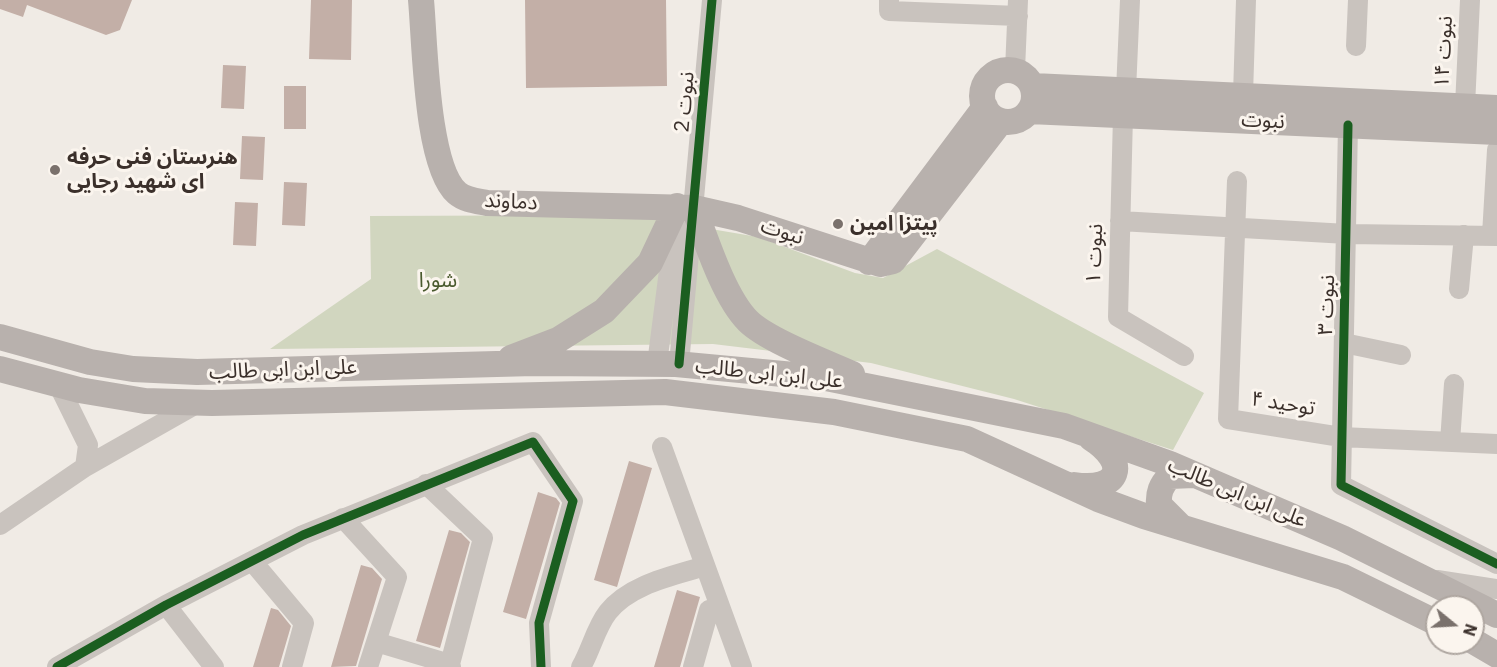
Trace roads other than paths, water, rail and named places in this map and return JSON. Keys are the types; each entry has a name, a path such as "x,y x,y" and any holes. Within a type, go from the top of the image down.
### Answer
{"main road":[{"name":"دماوند","path":"421,0 434,136 444,173 458,193 467,199 487,203 685,207"},
{"path":"997,72 1024,78 1034,97 1029,111 1017,120 993,114 983,87 997,72"},
{"name":"نبوت","path":"1024,78 1124,103"},
{"name":"نبوت","path":"1029,111 1124,103 1242,107 1465,106 1497,108"},
{"name":"نبوت","path":"1242,107 1348,125 1497,132"},
{"name":"نبوت","path":"685,207 738,218 869,262 893,261 993,114"},
{"path":"493,364 558,340 604,311 650,263 685,207"},
{"path":"685,207 724,283 748,321 786,344 887,389"},
{"name":"علی ابن ابی طالب","path":"0,337 90,362 157,370 198,372 493,364 668,364 826,378 887,389 1079,431 1194,475 1341,538 1497,615"},
{"name":"علی ابن ابی طالب","path":"0,369 58,384 145,401 198,403 664,392 834,412 967,439 1098,499 1182,528 1343,577 1425,617"},
{"path":"1065,484 1102,486 1110,481 1115,470 1114,459 1108,450 1079,431"},
{"path":"1182,528 1159,505 1159,495 1163,483 1170,476 1194,475"}],"street":[{"name":"نبوت 2","path":"668,364 685,207 712,0"},
{"path":"889,0 889,11 1018,8 1024,78"},
{"name":"نبوت ۱","path":"1130,0 1124,103 1118,317 1184,356"},
{"path":"1242,107 1246,0"},
{"path":"1356,46 1358,0"},
{"name":"نبوت ۱۴","path":"1465,106 1470,0"},
{"name":"نبوت ۳","path":"1348,125 1341,485 1497,564"},
{"path":"1120,221 1347,234 1494,236 1497,150"},
{"name":"توحید ۴","path":"1237,181 1233,227 1228,419 1341,437 1497,444"},
{"path":"1459,289 1464,235"},
{"path":"1344,343 1401,355"},
{"path":"58,384 88,445 85,467"},
{"path":"1450,442 1454,384"},
{"path":"0,525 85,467 198,403"},
{"path":"57,667 166,605 252,561 343,518 533,442 573,501 539,623 541,667"},
{"path":"662,447 742,667"},
{"path":"376,642 451,665 483,538 426,484"},
{"path":"343,518 397,578 368,667"},
{"path":"252,561 304,623 292,667"},
{"path":"581,667 607,613 629,593 705,566"},
{"path":"1421,577 1497,589"},
{"path":"166,605 214,667"},
{"path":"693,667 709,610"}],"place":[{"name":"هنرستان فنی حرفه ای شهید رجایی","path":"55,170"},
{"name":"پیتزا امین","path":"838,224"}],"park label":[{"name":"شورا","path":"438,281"}]}
